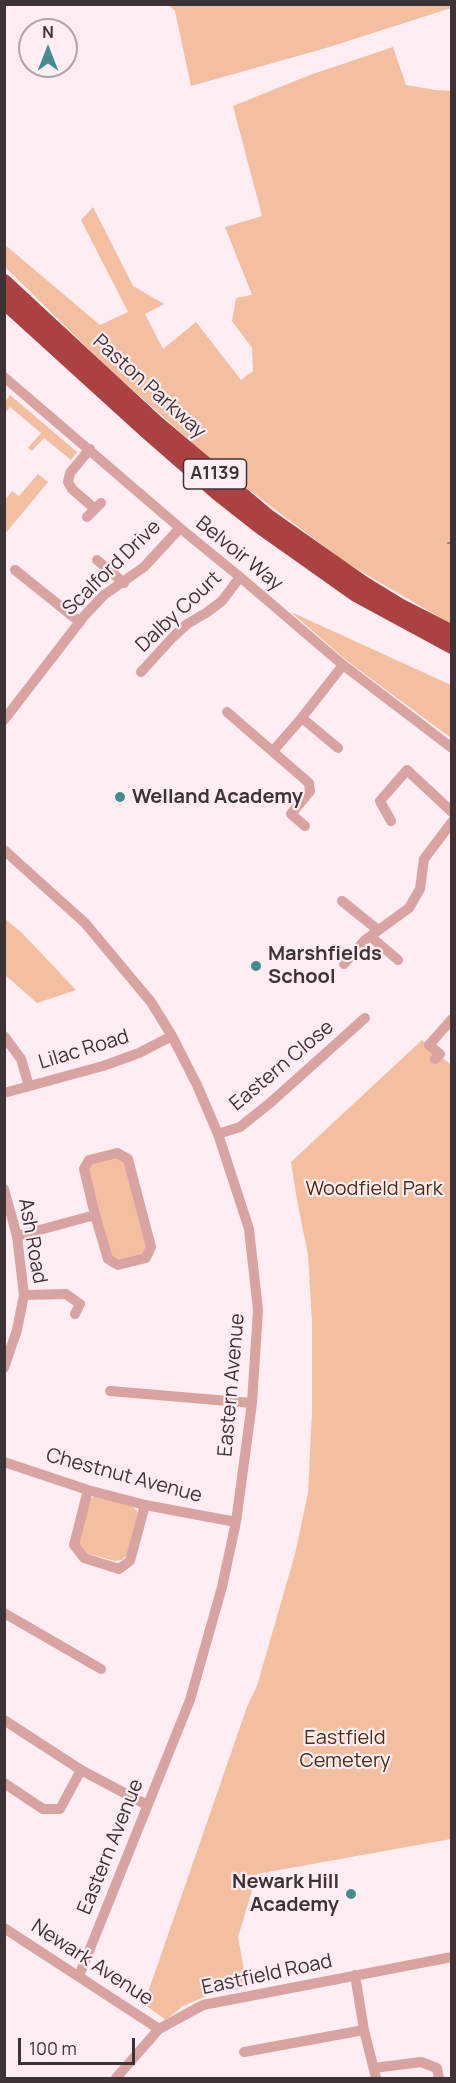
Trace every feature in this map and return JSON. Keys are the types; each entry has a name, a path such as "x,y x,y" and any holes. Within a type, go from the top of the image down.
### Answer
{"highway":[{"name":"A1139","path":"4,277 33,319"},
{"name":"Paston Parkway","path":"4,282 33,319 147,432 218,493 260,526 356,594 452,646"},
{"name":"Paston Parkway","path":"4,301 33,319 268,517 362,583 401,607 452,633"},
{"name":"A1139","path":"4,308 33,319"}],"street":[{"name":"Belvoir Way","path":"6,382 90,449 343,665 452,748"},
{"path":"87,517 98,506 72,489 68,482 70,473 90,449"},
{"name":"Scalford Drive","path":"4,720 80,622 104,595 144,567 180,528"},
{"path":"97,560 124,583"},
{"path":"15,570 80,622"},
{"name":"Dalby Court","path":"141,672 187,624 206,614 222,601 240,577"},
{"path":"273,751 343,665"},
{"path":"227,712 309,783 310,790 291,814 305,826"},
{"path":"302,718 338,748"},
{"path":"391,821 380,801 407,770 452,812"},
{"path":"344,964 365,940 409,908 420,889 424,859 452,822"},
{"name":"Eastern Avenue","path":"4,850 85,923 151,1002 172,1036 197,1085 218,1134 249,1229 258,1310 252,1403 236,1522 222,1587 190,1700 79,1976"},
{"path":"342,901 398,960"},
{"name":"Eastern Close","path":"218,1134 240,1127 365,1018"},
{"path":"435,1059 440,1054 429,1045 452,1019"},
{"path":"4,1036 21,1059 29,1086"},
{"name":"Lilac Road","path":"4,1093 103,1066 140,1053 172,1036"},
{"path":"117,1153 128,1159 151,1247 146,1258 118,1265 108,1259 95,1215 84,1169 89,1160 117,1153"},
{"name":"Ash Road","path":"4,1189 17,1236 24,1295 17,1330 4,1368"},
{"path":"17,1236 95,1215"},
{"path":"24,1295 66,1294 80,1304 75,1314"},
{"path":"110,1391 252,1403"},
{"name":"Chestnut Avenue","path":"4,1462 87,1490 145,1505 236,1522"},
{"path":"87,1490 74,1545 84,1558 119,1569 130,1561 145,1505"},
{"path":"4,1612 101,1669"},
{"path":"4,1720 81,1770 147,1804"},
{"path":"4,1783 44,1809 60,1809 81,1770"},
{"name":"Newark Avenue","path":"4,1928 159,2028"},
{"name":"Eastfield Road","path":"116,2079 159,2028 203,2005 452,1957"},
{"path":"355,1976 364,2030 375,2073 421,2062 437,2068 439,2079"},
{"path":"244,2052 364,2030"}],"green space":[{"path":"451,4 451,8 326,48 191,86 175,11 169,5"},
{"path":"393,47 406,85 451,91 451,624 345,562 224,471 107,367 5,267 4,244 100,325 128,312 81,220 93,207 133,286 164,304 145,314 163,349 196,322 241,380 253,371 252,348 232,321 236,298 252,295 225,227 262,216 233,106 310,75"},
{"path":"10,395 77,452 71,460 44,438 32,451 28,448 41,433 10,407 5,413 5,402"},
{"path":"38,474 48,482 5,534 5,500 12,491 19,496"},
{"path":"291,612 451,685 451,738 346,660"},
{"path":"4,918 23,934 76,990 37,1003 5,975"},
{"name":"Eastfield Cemetery","path":"422,1040 452,1066 451,1839 257,1874 238,1937 247,1987 209,1995 183,2006 166,2020 144,2004 247,1707 257,1686 295,1554 308,1493 312,1413 312,1322 308,1255 291,1162"},
{"path":"117,1156 125,1162 148,1247 143,1256 118,1262 110,1257 87,1170 91,1162"},
{"path":"99,1496 131,1504 138,1513 127,1555 122,1560 115,1561 85,1553 78,1545 89,1500"}],"place":[{"name":"Welland Academy","path":"120,797"},
{"name":"Marshfields School","path":"256,966"},
{"name":"Newark Hill Academy","path":"351,1894"}],"park label":[{"name":"Woodfield Park","path":"374,1189"}]}
